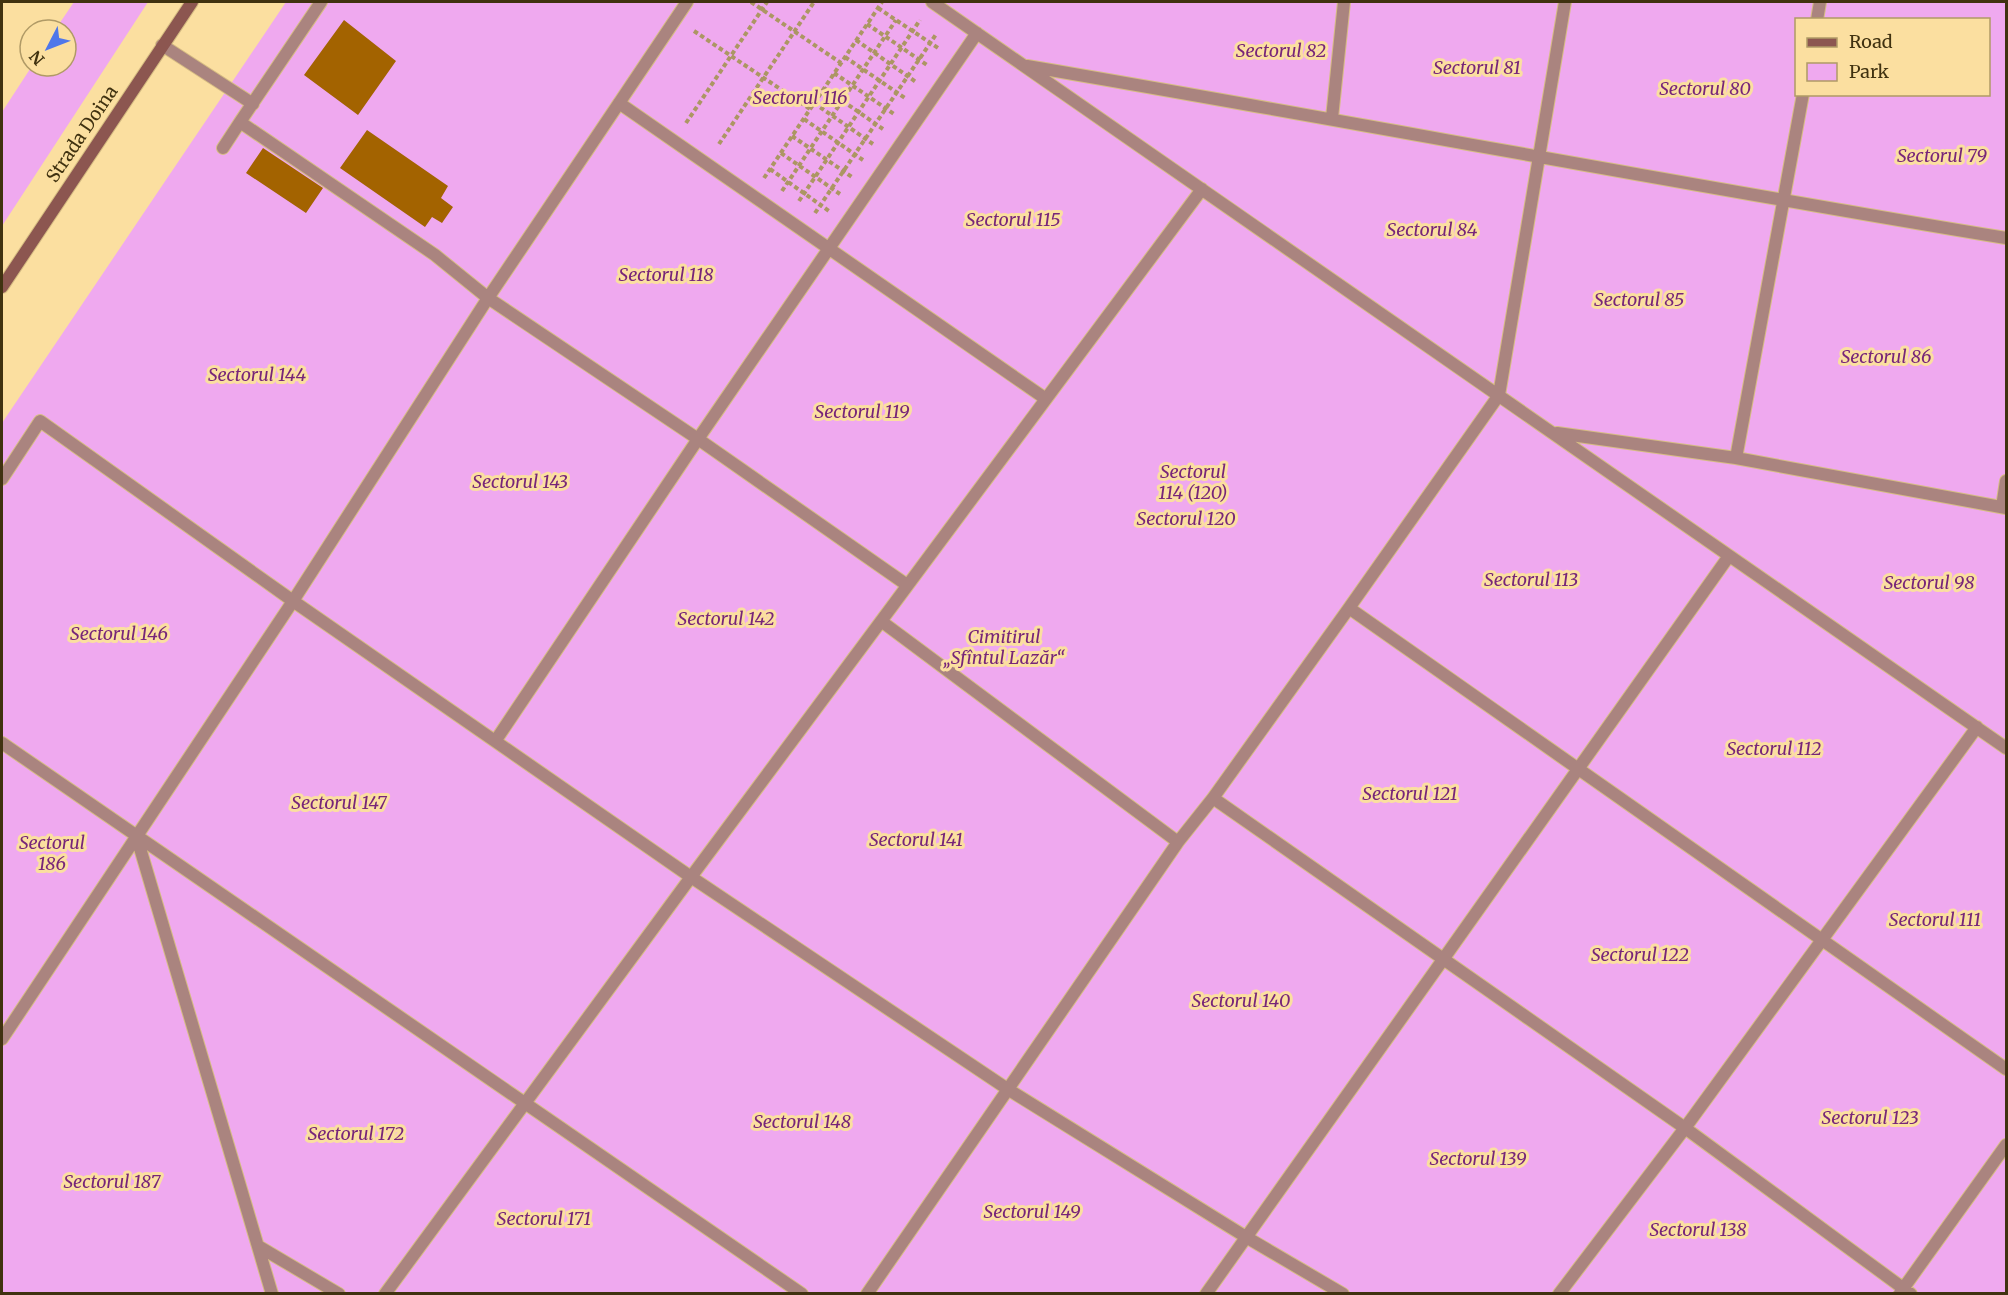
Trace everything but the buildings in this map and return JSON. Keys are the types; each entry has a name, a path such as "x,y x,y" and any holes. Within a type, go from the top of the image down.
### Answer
{"main road":[{"name":"Strada Doina","path":"2,287 192,2"}],"lane":[{"path":"223,148 321,2"},
{"path":"2,1039 293,601 488,298 687,2"},
{"path":"932,2 2007,748"},
{"path":"1332,118 1344,2"},
{"path":"867,1293 1178,842 1213,798 1499,395 1565,2"},
{"path":"1817,18 1820,2"},
{"path":"496,740 698,439 977,33"},
{"path":"162,45 253,104"},
{"path":"1021,65 1332,118 1784,201 2007,238"},
{"path":"1736,458 1803,96"},
{"path":"619,103 1046,399"},
{"path":"240,122 435,255 488,298 698,439 907,585"},
{"path":"385,1293 690,877 1202,189"},
{"path":"2,479 40,421 293,601 690,877 1009,1090 1246,1238 1343,1293"},
{"path":"1552,432 1736,458 2004,507 2007,481"},
{"path":"1206,1293 1730,556"},
{"path":"1349,608 2007,1069"},
{"path":"881,621 1178,842"},
{"path":"1558,1293 1685,1128 1977,727"},
{"path":"2,743 136,838 802,1293"},
{"path":"1213,798 1685,1128 1904,1292 2007,1145"},
{"path":"136,838 272,1293"},
{"path":"258,1246 339,1293"}],"path":[{"path":"751,2 841,63"},
{"path":"681,130 767,2"},
{"path":"713,153 814,2"},
{"path":"759,184 882,2"},
{"path":"878,8 946,54"},
{"path":"794,210 924,15"},
{"path":"777,199 896,20"},
{"path":"685,24 810,109"},
{"path":"867,24 935,70"},
{"path":"809,221 941,26"},
{"path":"856,40 924,87"},
{"path":"845,57 913,104"},
{"path":"834,73 902,120"},
{"path":"824,88 891,135"},
{"path":"814,104 881,150"},
{"path":"804,119 871,166"},
{"path":"792,136 860,183"},
{"path":"781,153 848,199"},
{"path":"770,170 837,216"}],"green space":[{"path":"74,2 148,2 2,226 2,112 24,78 78,78 78,18 63,18"},
{"name":"Cimitirul „Sfîntul Lazăr“","path":"286,2 2006,2 2006,1293 2,1294 2,423"}],"park label":[{"name":"Sectorul 82","path":"1281,51"},
{"name":"Sectorul 81","path":"1477,68"},
{"name":"Sectorul 80","path":"1705,89"},
{"name":"Sectorul 116","path":"800,98"},
{"name":"Sectorul 79","path":"1942,156"},
{"name":"Sectorul 115","path":"1013,220"},
{"name":"Sectorul 84","path":"1432,230"},
{"name":"Sectorul 118","path":"666,275"},
{"name":"Sectorul 85","path":"1639,300"},
{"name":"Sectorul 86","path":"1886,357"},
{"name":"Sectorul 144","path":"257,375"},
{"name":"Sectorul 119","path":"862,412"},
{"name":"Sectorul 143","path":"520,482"},
{"name":"Sectorul 114 (120)","path":"1193,482"},
{"name":"Sectorul 120","path":"1186,519"},
{"name":"Sectorul 113","path":"1531,580"},
{"name":"Sectorul 98","path":"1929,583"},
{"name":"Sectorul 142","path":"726,619"},
{"name":"Sectorul 146","path":"119,634"},
{"name":"Sectorul 112","path":"1774,749"},
{"name":"Sectorul 121","path":"1410,794"},
{"name":"Sectorul 147","path":"339,803"},
{"name":"Sectorul 141","path":"916,840"},
{"name":"Sectorul 186","path":"52,853"},
{"name":"Sectorul 111","path":"1935,920"},
{"name":"Sectorul 122","path":"1640,955"},
{"name":"Sectorul 140","path":"1241,1001"},
{"name":"Sectorul 123","path":"1870,1118"},
{"name":"Sectorul 148","path":"802,1122"},
{"name":"Sectorul 172","path":"356,1134"},
{"name":"Sectorul 139","path":"1478,1159"},
{"name":"Sectorul 187","path":"112,1182"},
{"name":"Sectorul 149","path":"1032,1212"},
{"name":"Sectorul 171","path":"544,1219"},
{"name":"Sectorul 138","path":"1698,1230"}]}
